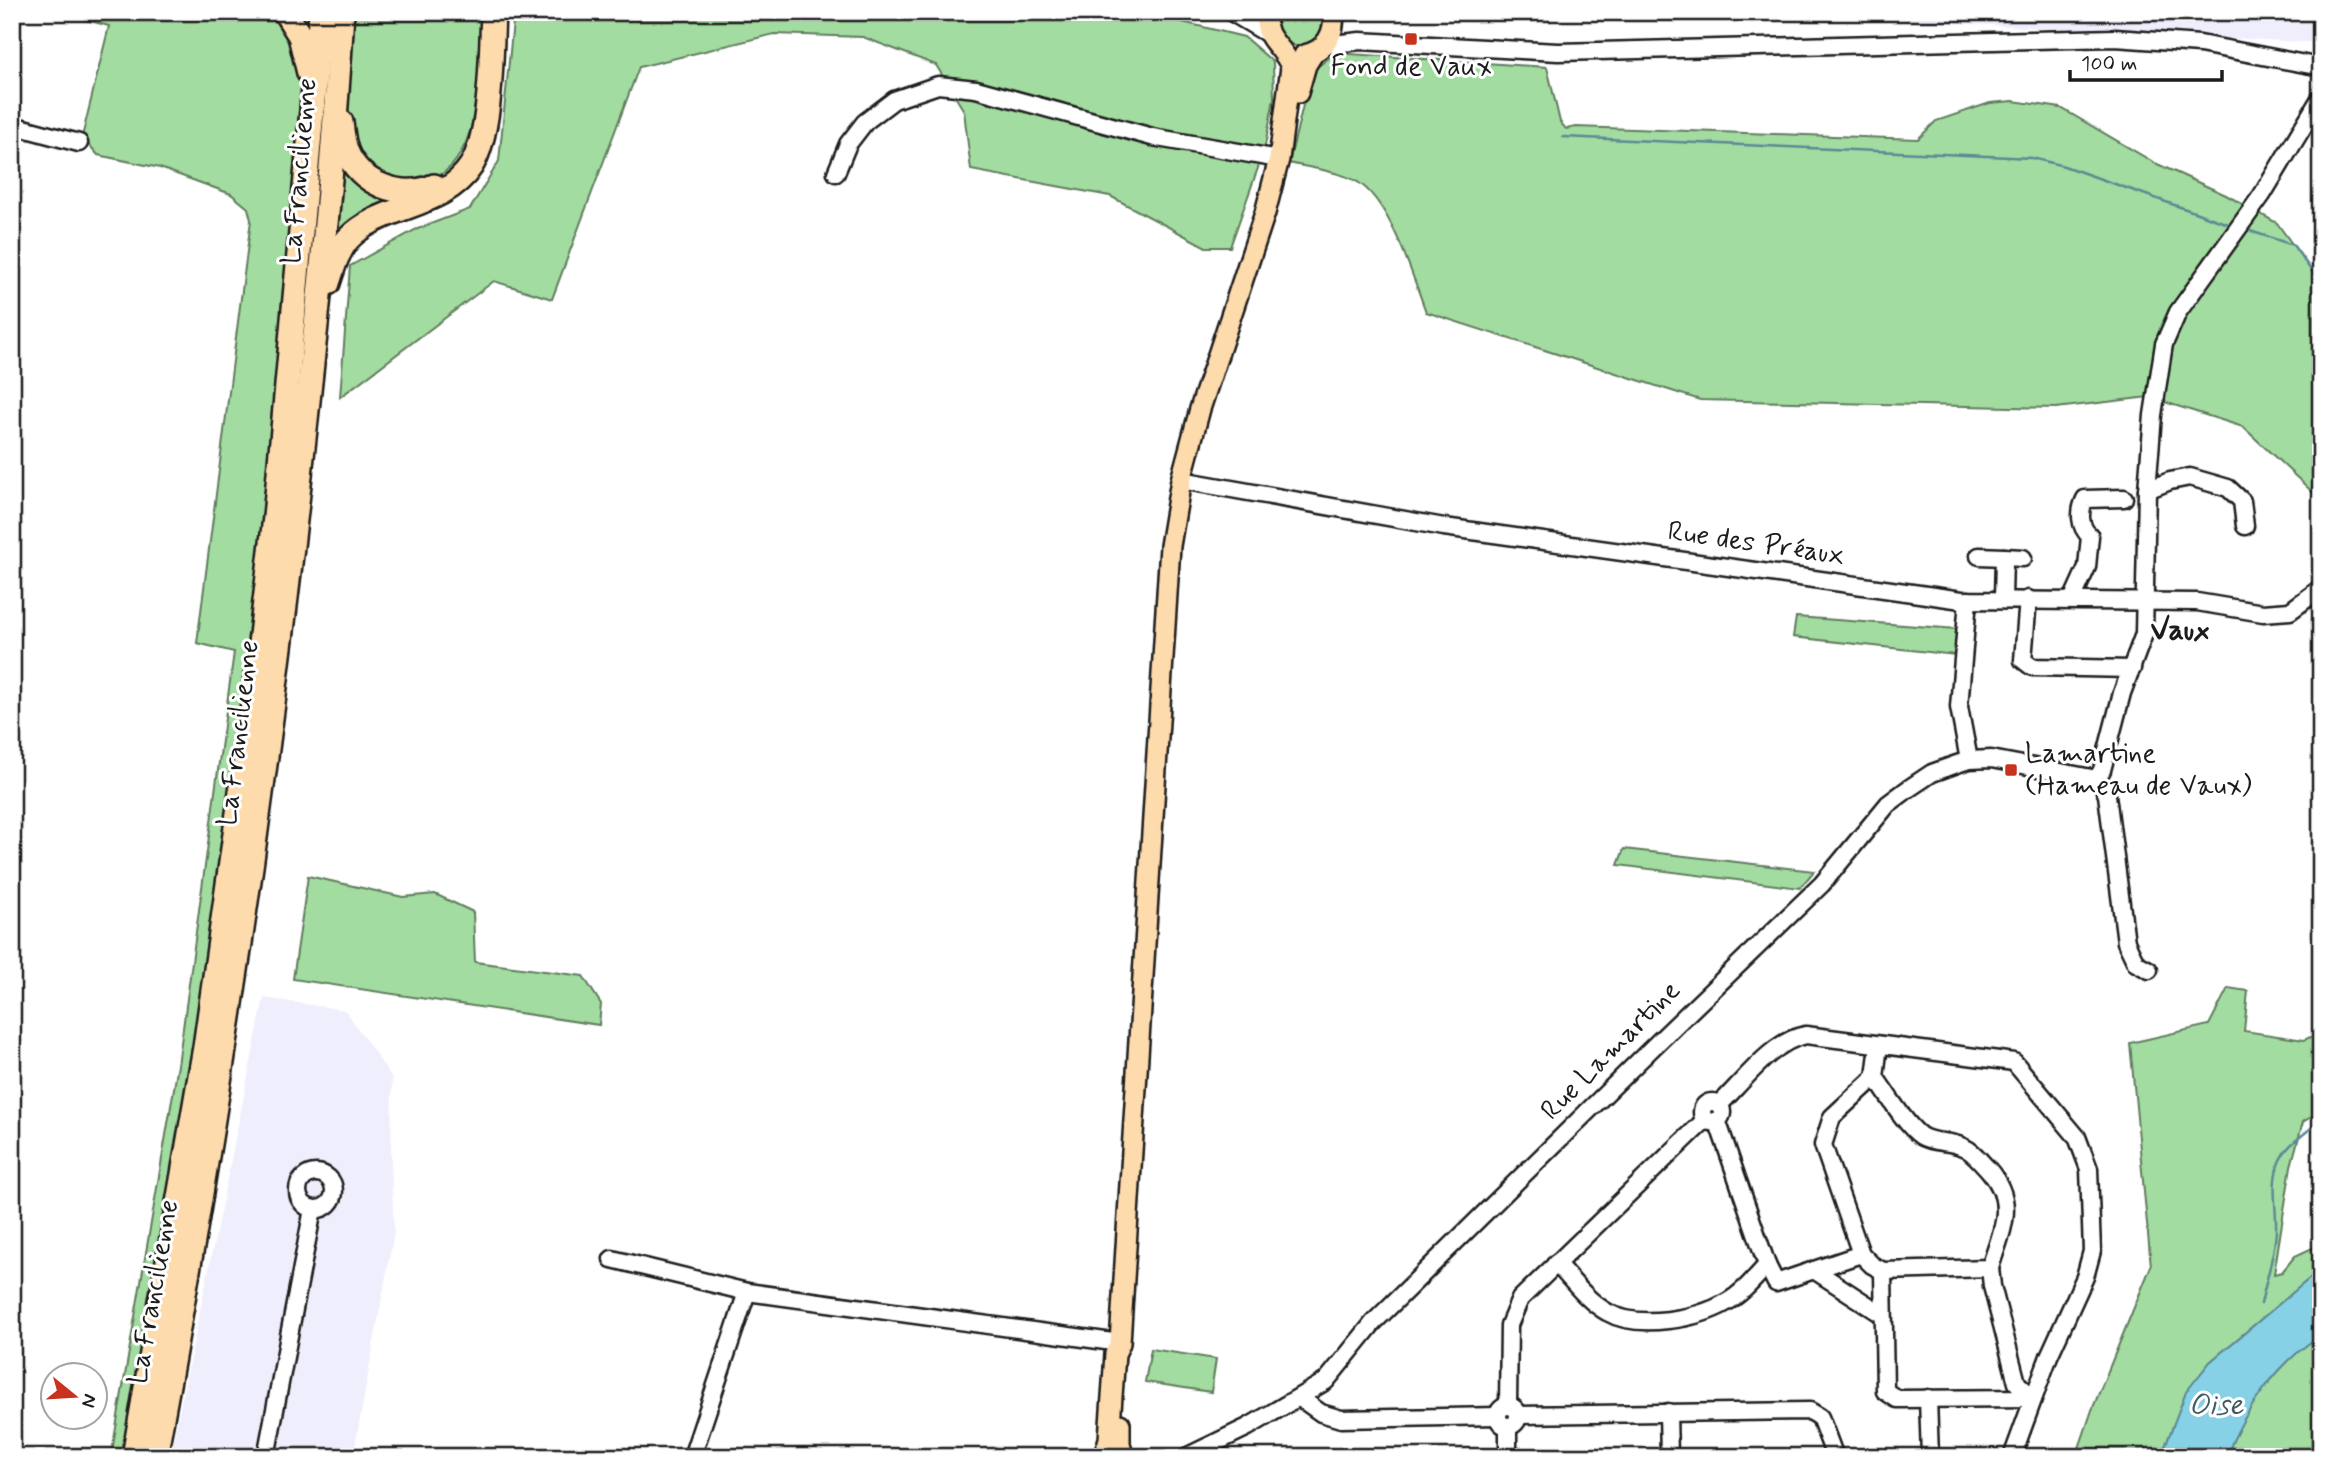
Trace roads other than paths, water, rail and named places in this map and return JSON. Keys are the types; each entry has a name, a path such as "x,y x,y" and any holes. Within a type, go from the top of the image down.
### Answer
{"highway":[{"path":"285,12 304,47 308,64 311,112"},
{"name":"La Francilienne","path":"134,1457 205,1047 245,768 275,517 321,12"},
{"path":"315,334 335,261 348,240 377,220 437,195 461,177 476,156 484,122 493,12"},
{"path":"342,22 343,139 353,163 374,182 399,191 430,188 444,181 456,172 467,158 484,122"},
{"name":"La Francilienne","path":"155,1457 196,1224 246,907 282,629 315,334 342,22"}],"main road":[{"path":"1267,12 1268,34 1290,63 1291,71 1280,153"},
{"path":"1123,1457 1120,1443 1124,1356 1120,1343 1170,545 1181,480 1200,409 1265,213 1306,65 1332,33 1333,18"},
{"path":"1281,50 1298,55 1319,49"},
{"path":"1115,1457 1104,1457 1109,1439 1115,1354 1120,1343"}],"street":[{"path":"1231,12 1268,34"},
{"path":"1333,18 1343,34 1360,41"},
{"path":"1319,49 1360,41 1558,52 2115,38 2200,44 2321,67"},
{"path":"836,173 848,144 865,122 894,100 938,85 976,89 1152,137 1280,153"},
{"path":"2144,634 2147,490 2153,415 2164,344 2178,312 2262,195 2321,97"},
{"path":"12,125 79,143"},
{"path":"2147,490 2190,477 2228,488 2242,501 2245,526"},
{"name":"Rue des Préaux","path":"1181,480 1444,527 1968,600 2197,602 2263,613 2290,611 2321,589"},
{"path":"2072,600 2087,567 2090,536 2084,531 2081,519 2085,499 2124,498"},
{"path":"1979,556 2023,558"},
{"path":"2003,599 2004,557"},
{"path":"2028,599 2023,660 2032,667 2132,669"},
{"path":"1968,600 1959,706 1969,760"},
{"path":"2149,970 2136,963 2126,942 2107,795 2097,779 2102,770 2122,693 2144,634 2165,602"},
{"name":"Rue Lamartine","path":"1186,1457 1248,1427 1326,1381 1373,1323 1822,884 1888,804 1932,773 1969,760 2000,760 2097,779"},
{"path":"1508,1457 1508,1333 1511,1316 1520,1299 1714,1115 1780,1044 1806,1035 2014,1062 2077,1137 2089,1169 2092,1251 2085,1277 2033,1398 2012,1457"},
{"path":"1880,1045 1875,1077 1832,1117 1823,1145 1861,1254 1883,1271 1990,1268"},
{"path":"1875,1077 1916,1131 1931,1140 1953,1143 1972,1152 2001,1186 2006,1215 1990,1268 1992,1286 2017,1383 2033,1398"},
{"path":"1714,1115 1767,1265 1776,1283 1861,1254"},
{"path":"266,1457 313,1209"},
{"path":"612,1259 747,1292 1120,1343"},
{"path":"1556,1263 1599,1307 1614,1316 1633,1320 1685,1318 1725,1303 1737,1295 1767,1265"},
{"path":"1814,1270 1883,1315"},
{"path":"1883,1271 1885,1391 1897,1399 2033,1398"},
{"path":"692,1457 747,1292"},
{"path":"1300,1398 1321,1413 1341,1419 1810,1410 1820,1418 1835,1457"},
{"path":"1928,1398 1930,1457"},
{"path":"1668,1412 1669,1457"}],"water":[{"name":"Oise","path":"2321,1269 2321,1335 2291,1359 2264,1388 2242,1422 2226,1457 2161,1457 2186,1392 2210,1362"}],"waterway":[{"path":"1563,137 2032,158 2064,166 2234,226"},
{"path":"2244,229 2293,245 2321,284"},
{"path":"2261,1304 2275,1239 2277,1168 2288,1148 2321,1118"}],"place":[{"name":"Fond de Vaux","path":"1411,39"},
{"name":"Lamartine (Hameau de Vaux)","path":"2011,770"}],"district":[{"name":"Vaux","path":"2180,630"}]}
